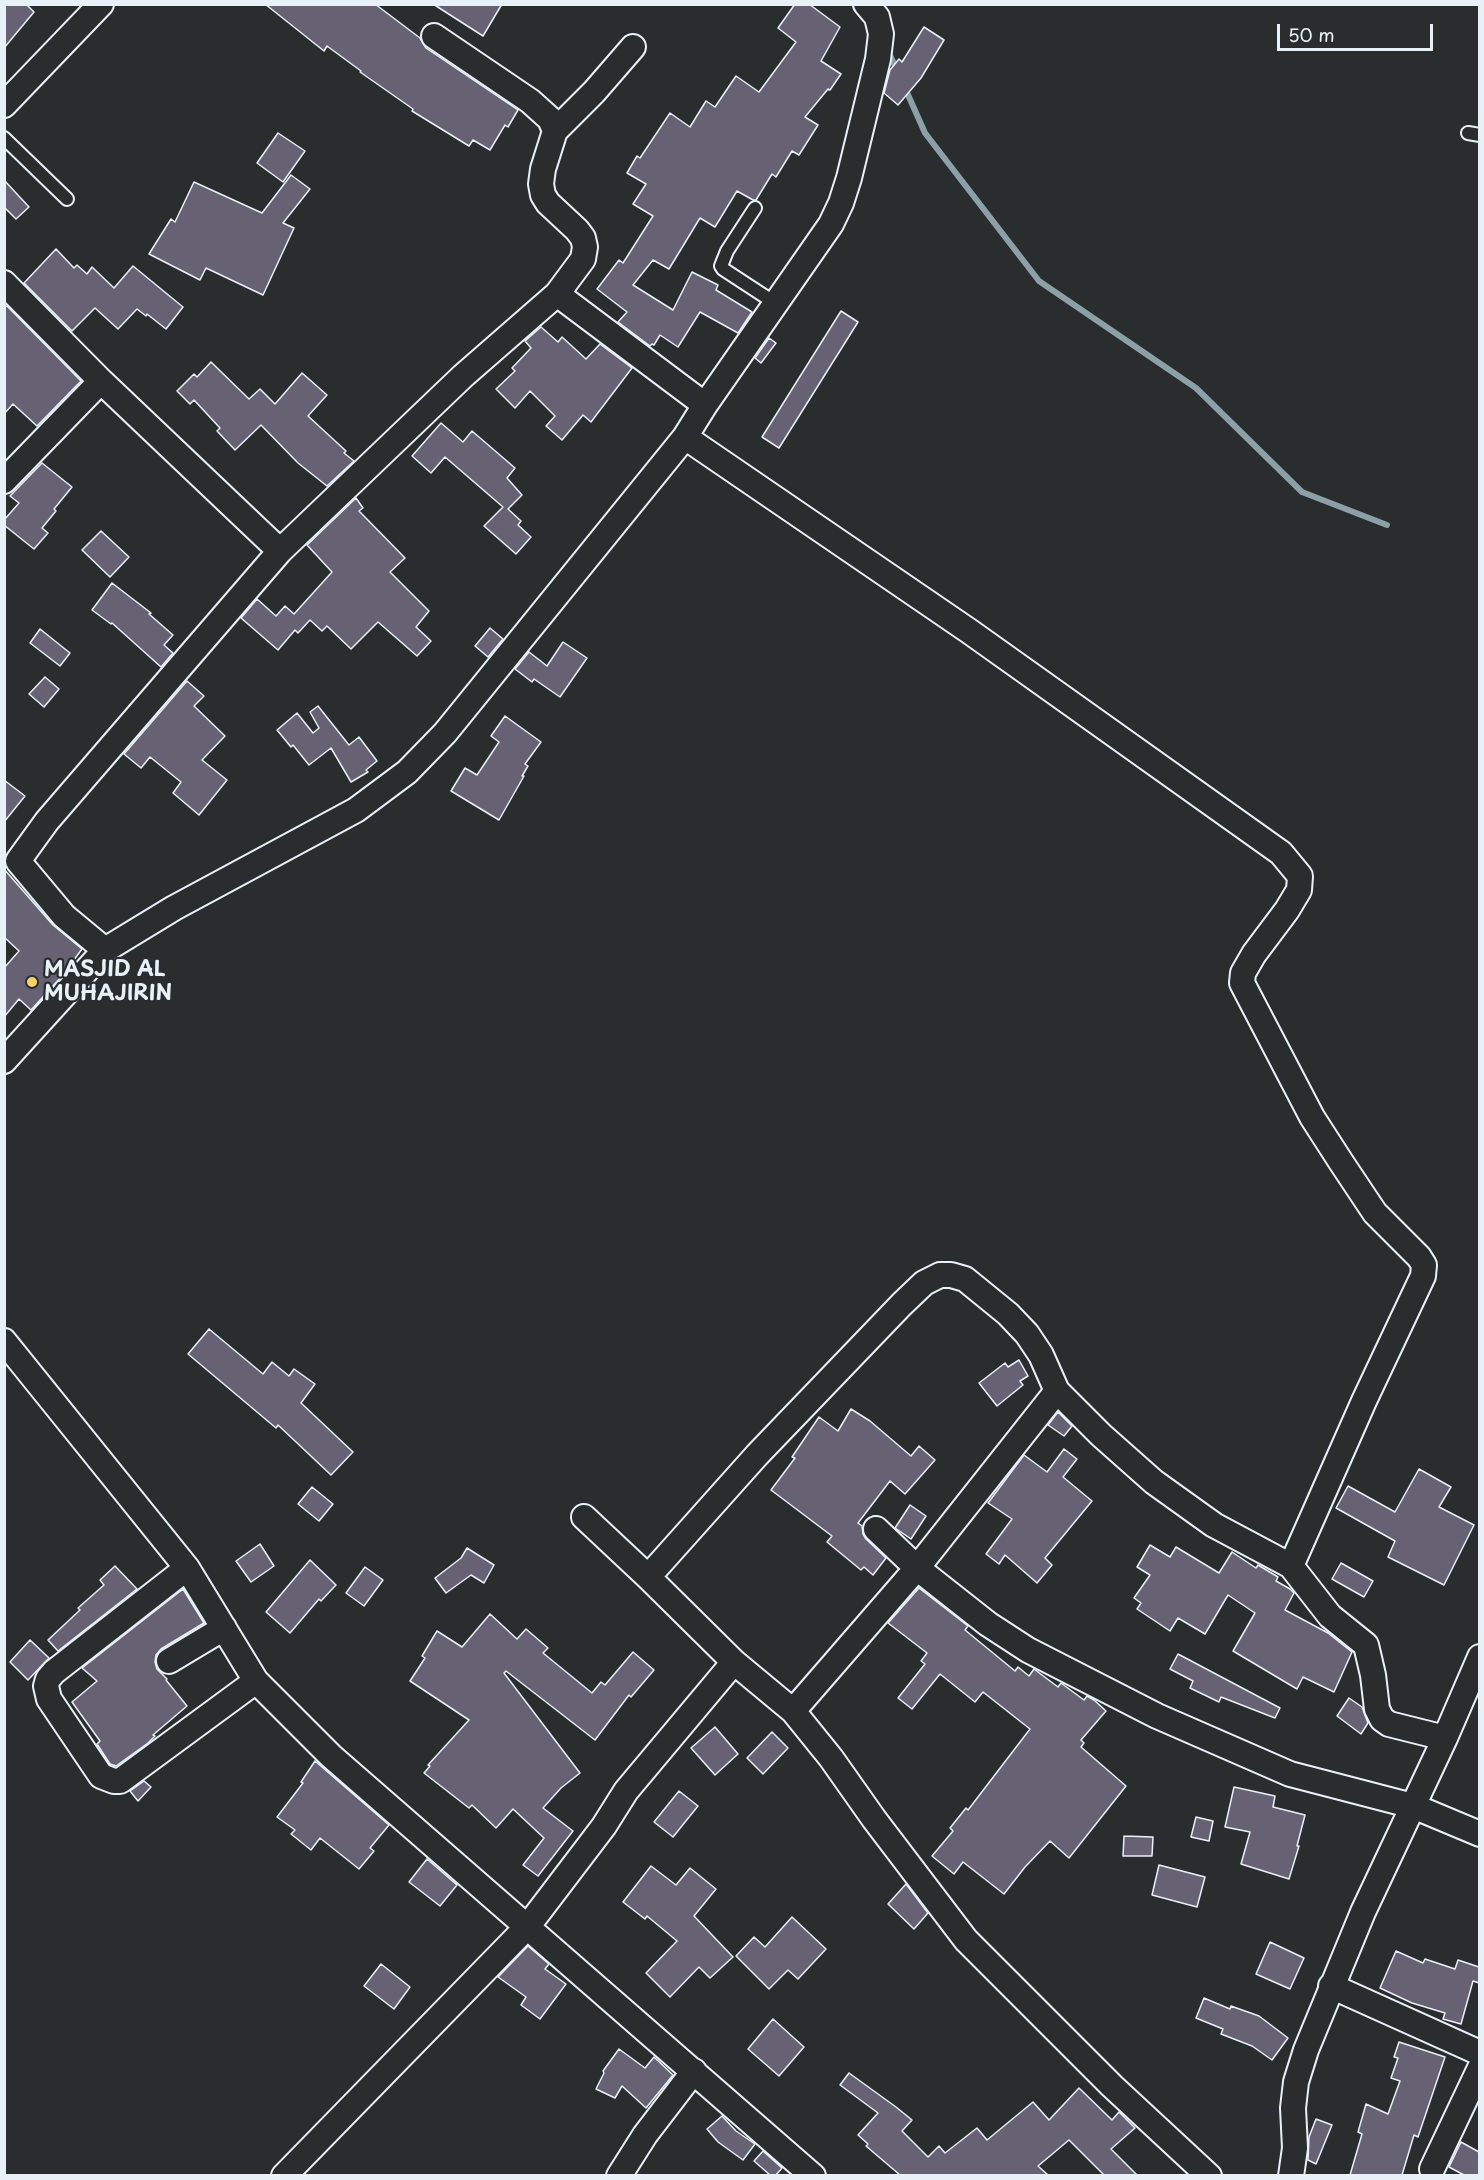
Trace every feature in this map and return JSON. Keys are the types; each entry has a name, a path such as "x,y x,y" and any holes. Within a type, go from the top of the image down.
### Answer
{"street":[{"path":"4,105 101,4"},
{"path":"4,1061 105,950 174,908 356,810 407,772 445,734 685,437 831,224 846,190 878,59 881,34 877,17 866,4"},
{"path":"434,36 530,101 550,119 555,131"},
{"path":"105,950 64,916 11,854 48,821 280,551 463,376 557,294 583,259 585,247 583,238 577,230 548,203 543,195 541,184 543,169 555,131 612,73 633,47"},
{"path":"4,283 101,381 280,551"},
{"path":"557,294 705,405"},
{"path":"4,481 101,381"},
{"path":"685,437 969,631 1252,832 1281,853 1300,876 1299,890 1254,954 1243,973 1242,983 1312,1117 1375,1213 1419,1257 1424,1265 1424,1276 1364,1401 1291,1566"},
{"path":"648,1577 757,1455 902,1304 924,1283 940,1275 951,1275 965,1279 1008,1314 1027,1334 1041,1355 1058,1391 1101,1435 1154,1482 1214,1525 1291,1566 1330,1616 1366,1645 1373,1675 1377,1709 1382,1719 1389,1724 1445,1738"},
{"path":"4,1341 187,1569 256,1681 331,1756 813,2175"},
{"path":"794,1711 917,1568 1058,1391"},
{"path":"584,1517 734,1662 794,1711 966,1940 1015,1992 1112,2086 1209,2175"},
{"path":"876,1529 917,1568 988,1624 1028,1650 1157,1716 1290,1774 1413,1806 1479,1834"},
{"path":"187,1569 54,1672 46,1686 49,1699 101,1776 120,1781 256,1681"},
{"path":"169,1661 224,1628"},
{"path":"1292,2175 1295,2148 1293,2108 1296,2082 1306,2050 1331,1986 1445,1738 1479,1657"},
{"path":"284,2175 528,1926 604,1826 626,1791 734,1662"},
{"path":"1331,1986 1479,2053"},
{"path":"1432,2169 1479,2068"},
{"path":"619,2175 645,2135 694,2071"}],"lane":[{"path":"4,138 68,199"},
{"path":"755,208 727,251 721,266 775,303"}],"building":[{"path":"4,4 26,4 34,12 4,48"},
{"path":"265,4 375,4 420,38 426,48 518,110 508,127 505,125 490,150 473,140 469,146 412,111 413,109 327,46 324,51"},
{"path":"433,4 502,4 483,36"},
{"path":"795,4 809,4 840,27 821,61 841,74 830,90 828,89 805,117 818,125 799,155 792,151 776,177 772,174 756,200 737,191 715,227 700,218 669,269 653,260 633,285 673,310 692,272 718,285 716,290 752,312 738,333 700,312 678,347 660,335 654,345 650,346 618,322 627,312 597,289 619,260 623,263 653,216 633,204 646,184 627,173 637,156 640,158 670,113 690,127 706,101 715,107 736,76 759,92 796,42 778,28"},
{"path":"924,27 944,40 921,78 898,105 884,93 890,70 899,59 902,62"},
{"path":"278,133 305,151 283,182 257,163"},
{"path":"291,175 310,189 283,223 294,228 263,295 206,268 200,280 149,254 171,219 175,222 194,182 262,213"},
{"path":"4,180 29,207 16,219 4,207"},
{"path":"56,249 74,268 77,265 87,274 92,267 114,288 133,266 183,307 166,329 137,309 118,329 95,308 72,331 24,283"},
{"path":"7,306 81,381 37,426 13,404 4,414 4,308"},
{"path":"841,311 858,322 779,448 762,437"},
{"path":"541,327 558,342 562,337 586,359 600,344 632,368 591,422 583,415 562,440 546,426 555,416 530,391 515,408 496,389 515,371 512,368 531,348 525,341"},
{"path":"769,338 776,343 761,363 755,358"},
{"path":"211,362 249,399 260,389 275,404 302,373 327,395 308,416 354,461 327,486 298,463 261,425 235,450 217,431 220,428 194,400 190,404 177,391 194,374 197,377"},
{"path":"441,423 463,442 472,431 515,468 507,478 522,495 508,509 521,521 518,525 531,537 516,554 484,526 503,507 445,457 431,473 412,456"},
{"path":"42,463 72,487 42,528 48,533 34,549 4,525 4,520 19,503 10,496"},
{"path":"356,498 363,508 359,511 405,558 390,572 429,611 416,627 431,641 417,656 378,622 351,649 327,626 322,631 310,620 298,633 295,630 278,650 241,618 257,599 276,616 285,606 294,614 332,572 307,545"},
{"path":"101,531 129,557 110,577 82,550"},
{"path":"112,583 151,613 149,614 173,635 164,645 173,653 161,667 112,623 92,610"},
{"path":"490,628 503,639 488,657 475,646"},
{"path":"40,629 70,653 60,666 30,643"},
{"path":"563,642 587,658 560,697 534,679 532,682 515,669 529,652 547,666"},
{"path":"45,677 59,689 44,707 29,694"},
{"path":"187,681 204,696 194,706 225,736 202,760 227,780 199,815 173,793 181,782 150,757 141,768 124,754"},
{"path":"318,706 349,745 359,737 377,761 366,770 368,772 351,782 331,748 309,765 277,730 297,713 313,733 319,728 310,712"},
{"path":"505,716 541,742 525,764 528,766 522,776 524,776 499,820 451,791 465,768 477,775 499,742 491,736"},
{"path":"4,780 25,796 4,822"},
{"path":"4,869 53,925 82,949 62,976 31,1010 19,999 4,1017 4,968 19,951 4,937"},
{"path":"209,1329 263,1374 272,1362 289,1376 294,1369 315,1384 301,1403 353,1452 331,1475 278,1425 276,1428 188,1354"},
{"path":"1019,1360 1028,1376 1020,1381 1023,1385 997,1406 979,1383 1005,1363 1008,1367"},
{"path":"851,1409 870,1421 911,1456 919,1446 935,1460 905,1494 890,1481 858,1523 862,1526 866,1539 886,1558 873,1575 864,1567 861,1570 827,1542 832,1536 771,1490 795,1458 792,1457 819,1417 838,1431"},
{"path":"1058,1412 1072,1426 1064,1436 1048,1425"},
{"path":"1064,1449 1077,1459 1063,1477 1092,1501 1045,1558 1052,1565 1037,1583 1005,1555 999,1564 986,1554 1012,1519 988,1503 1024,1455 1047,1472"},
{"path":"1419,1469 1451,1487 1439,1507 1474,1525 1444,1585 1388,1557 1395,1541 1336,1508 1348,1486 1395,1512"},
{"path":"312,1487 333,1504 319,1521 298,1504"},
{"path":"910,1505 926,1516 911,1539 895,1528"},
{"path":"260,1544 274,1566 251,1582 236,1561"},
{"path":"1150,1545 1170,1557 1176,1547 1219,1573 1232,1552 1256,1568 1258,1565 1278,1577 1276,1581 1294,1593 1285,1610 1328,1633 1352,1652 1334,1692 1303,1677 1297,1689 1233,1651 1255,1613 1228,1595 1205,1634 1178,1618 1170,1631 1137,1609 1141,1603 1134,1598 1150,1575 1137,1567"},
{"path":"467,1548 494,1565 484,1583 471,1575 446,1593 435,1578 461,1558"},
{"path":"310,1560 336,1585 321,1601 319,1599 290,1633 266,1612"},
{"path":"1341,1563 1373,1581 1364,1597 1332,1579"},
{"path":"115,1566 137,1589 58,1651 48,1640 80,1610 78,1608 104,1585 100,1580"},
{"path":"365,1567 383,1580 364,1606 346,1593"},
{"path":"919,1588 968,1626 965,1630 1015,1671 1018,1667 1029,1676 1034,1669 1058,1687 1061,1683 1084,1700 1087,1696 1094,1700 1106,1711 1081,1740 1084,1743 1081,1747 1126,1786 1069,1858 1050,1841 1025,1867 1004,1894 963,1862 954,1874 932,1856 953,1831 950,1828 966,1808 968,1810 1030,1729 983,1692 975,1702 940,1674 912,1709 898,1698 925,1664 921,1661 927,1653 888,1623"},
{"path":"183,1589 204,1623 161,1649 156,1655 155,1662 157,1669 187,1706 153,1735 155,1736 148,1743 116,1766 110,1764 97,1744 100,1741 72,1702 97,1681 82,1668"},
{"path":"490,1614 517,1639 526,1629 548,1648 543,1653 592,1693 601,1682 605,1685 633,1652 654,1670 631,1697 629,1695 595,1740 506,1671 504,1673 580,1773 561,1788 543,1808 573,1831 538,1876 523,1865 544,1838 513,1809 496,1828 472,1805 469,1808 424,1773 430,1766 428,1765 469,1720 410,1681 425,1658 422,1656 437,1631 462,1647"},
{"path":"30,1640 49,1658 28,1680 10,1662"},
{"path":"1178,1654 1280,1708 1275,1718 1221,1697 1219,1702 1190,1688 1193,1681 1170,1669"},
{"path":"1349,1698 1362,1707 1368,1723 1361,1734 1337,1716"},
{"path":"715,1727 738,1754 715,1775 691,1748"},
{"path":"772,1732 788,1748 763,1774 747,1758"},
{"path":"315,1761 389,1825 370,1848 374,1851 359,1869 320,1838 311,1850 291,1834 295,1830 277,1817 303,1783 301,1782"},
{"path":"144,1781 151,1787 138,1801 130,1791"},
{"path":"1234,1787 1275,1796 1273,1807 1305,1815 1289,1879 1241,1864 1250,1832 1225,1827"},
{"path":"679,1791 698,1806 673,1837 654,1822"},
{"path":"1196,1817 1213,1821 1209,1841 1191,1837"},
{"path":"1124,1836 1153,1837 1152,1856 1123,1856"},
{"path":"427,1859 457,1885 440,1906 409,1882"},
{"path":"1159,1865 1205,1877 1197,1907 1152,1895"},
{"path":"651,1866 676,1885 690,1868 716,1889 694,1916 733,1957 710,1978 699,1967 670,1997 646,1973 677,1941 647,1916 645,1919 623,1902"},
{"path":"906,1884 928,1913 914,1929 888,1904"},
{"path":"792,1917 826,1949 798,1979 788,1970 769,1989 736,1956 754,1937 765,1947"},
{"path":"1270,1942 1304,1958 1290,1989 1256,1974"},
{"path":"528,1946 549,1964 545,1969 566,1984 540,2019 521,2005 526,1997 498,1977"},
{"path":"1396,1951 1423,1963 1425,1959 1455,1969 1458,1960 1479,1967 1479,1983 1473,1981 1461,2024 1443,2019 1445,2013 1412,2003 1380,1988"},
{"path":"381,1964 410,1987 394,2009 364,1986"},
{"path":"1204,1998 1230,2009 1231,2006 1259,2016 1288,2038 1272,2060 1252,2046 1221,2034 1223,2029 1196,2018"},
{"path":"773,2019 804,2047 779,2076 748,2049"},
{"path":"1399,2042 1445,2057 1418,2137 1414,2135 1402,2175 1350,2175 1362,2134 1358,2132 1366,2104 1388,2114 1400,2081 1391,2078 1398,2058 1394,2057"},
{"path":"619,2049 645,2068 654,2057 673,2075 646,2108 622,2086 615,2098 596,2089 603,2071"},
{"path":"849,2073 912,2120 902,2131 928,2157 939,2146 945,2153 977,2128 987,2140 1033,2102 1049,2120 1079,2088 1112,2120 1119,2112 1135,2128 1111,2149 1137,2175 1104,2175 1069,2140 1038,2166 1048,2175 900,2175 866,2146 868,2144 858,2135 878,2113 840,2085"},
{"path":"722,2116 736,2131 755,2144 743,2160 718,2142 707,2129"},
{"path":"1316,2119 1332,2125 1316,2164 1308,2160 1309,2137"},
{"path":"1461,2142 1479,2152 1479,2175 1464,2175 1449,2167"},
{"path":"763,2151 782,2168 776,2175 770,2175 754,2161"}],"waterway":[{"path":"887,49 897,70"},
{"path":"905,88 925,133 1039,281 1196,388 1302,492 1387,525"}],"place":[{"name":"MASJID AL MUHAJIRIN","path":"32,982"}]}
